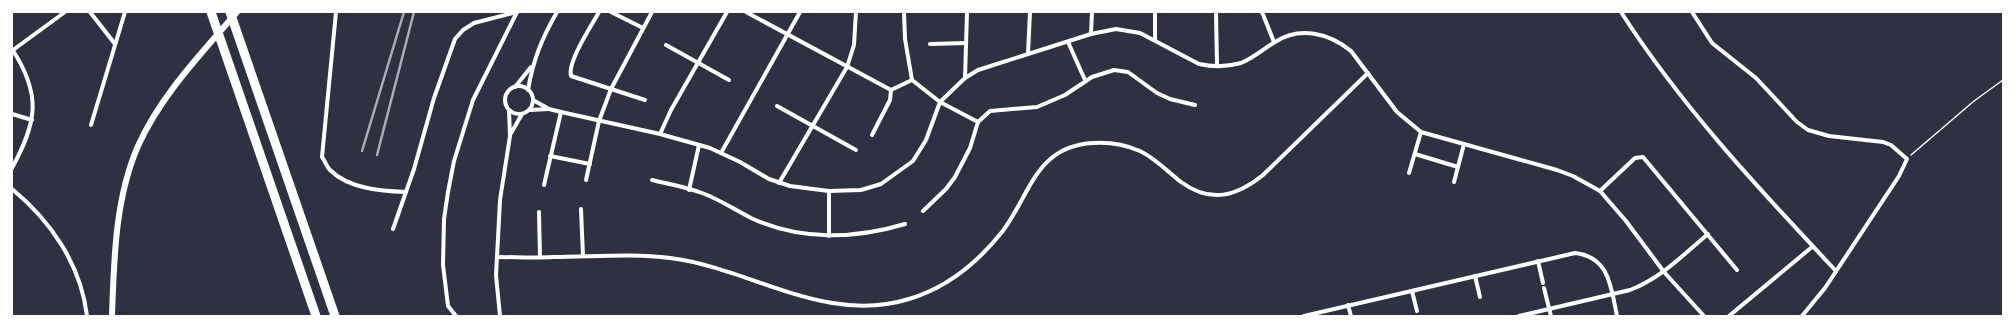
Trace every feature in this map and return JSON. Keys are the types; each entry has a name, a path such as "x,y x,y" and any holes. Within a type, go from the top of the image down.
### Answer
{"highway":[{"path":"211,12 316,316"},
{"path":"230,12 335,316"}],"street":[{"path":"12,168 28,138 32,120 33,105 28,79 12,49 65,12"},
{"path":"90,12 115,44"},
{"path":"91,125 125,12"},
{"path":"112,316 117,233 128,174 138,146 168,94 237,12"},
{"path":"336,12 322,157 330,170 342,179 359,186 384,191 406,192"},
{"path":"393,229 406,192 434,98 455,39 463,30 474,23 517,12"},
{"path":"456,316 448,306 444,285 443,257 444,219 452,173 473,100 517,12"},
{"path":"528,90 532,67 538,47 557,12"},
{"path":"599,12 577,52 570,74 576,79 645,100"},
{"path":"611,12 643,28"},
{"path":"586,180 599,122 610,90 652,12"},
{"path":"660,134 671,110 727,12"},
{"path":"746,12 891,90"},
{"path":"721,153 800,12"},
{"path":"779,183 846,67 854,45 856,12"},
{"path":"904,12 907,54 912,80 940,102 978,122"},
{"path":"965,78 967,12"},
{"path":"1028,54 1030,12"},
{"path":"1091,34 1092,12"},
{"path":"1155,12 1155,40"},
{"path":"1216,12 1217,66"},
{"path":"1262,12 1274,42"},
{"path":"1621,12 1676,91 1730,156 1812,247 1836,271"},
{"path":"1692,12 1712,43 1756,78 1797,122 1808,130 1829,136 1882,142 1891,146 1907,159 1899,176 1836,271 1802,316"},
{"path":"515,86 522,86 528,90 533,100 549,109 599,122 660,134 699,145 721,153 779,183 829,191 869,188 881,184 903,169 918,154 926,140 940,102 965,78 978,70 1091,34 1116,29 1140,33 1199,64 1217,66 1242,62 1259,54 1274,42 1295,33 1319,34 1342,43 1351,51 1397,112 1411,126 1421,132 1558,170 1573,176 1600,191 1626,221 1664,272 1704,316"},
{"path":"1068,42 1085,80"},
{"path":"930,44 966,43"},
{"path":"666,45 730,80"},
{"path":"500,316 497,257 500,200 510,136 509,111 505,103 506,95 532,67"},
{"path":"923,211 946,189 955,177 970,148 978,122 984,115 996,109 1022,109 1054,101 1065,95 1085,80 1105,71 1121,70 1132,74 1157,93 1170,99 1195,105"},
{"path":"497,257 624,255 672,258 698,264 824,302 867,306 889,304 922,295 961,273 978,258 1003,230 1034,177 1050,159 1066,150 1092,143 1126,147 1141,151 1192,189 1210,195 1232,194 1250,186 1263,175 1368,73"},
{"path":"891,90 912,80"},
{"path":"872,135 890,100 891,90"},
{"path":"530,110 533,100"},
{"path":"777,106 856,150"},
{"path":"509,111 515,114 522,114 530,110 549,109"},
{"path":"544,185 561,112"},
{"path":"12,114 32,120"},
{"path":"510,136 522,114"},
{"path":"1409,173 1421,132"},
{"path":"1454,182 1464,144"},
{"path":"689,190 699,145"},
{"path":"1415,154 1458,167"},
{"path":"550,156 590,164"},
{"path":"1600,191 1635,158 1643,157 1737,270"},
{"path":"652,180 703,193 752,218 797,232 829,236 869,234 905,224"},
{"path":"12,189 40,215 62,246 76,274 87,316"},
{"path":"829,191 829,236"},
{"path":"581,210 583,256"},
{"path":"539,212 540,257"},
{"path":"1519,316 1645,284 1664,272 1708,234"},
{"path":"1729,316 1812,247"},
{"path":"1304,316 1574,253 1587,256 1603,267 1610,281 1617,316"},
{"path":"1538,261 1543,283"},
{"path":"1475,276 1480,297"},
{"path":"1544,288 1551,316"},
{"path":"1412,291 1417,311"},
{"path":"1348,305 1351,316"}],"path":[{"path":"1907,159 1974,101 2003,80"}],"railway":[{"path":"362,151 404,12"},
{"path":"377,155 414,12"}]}
